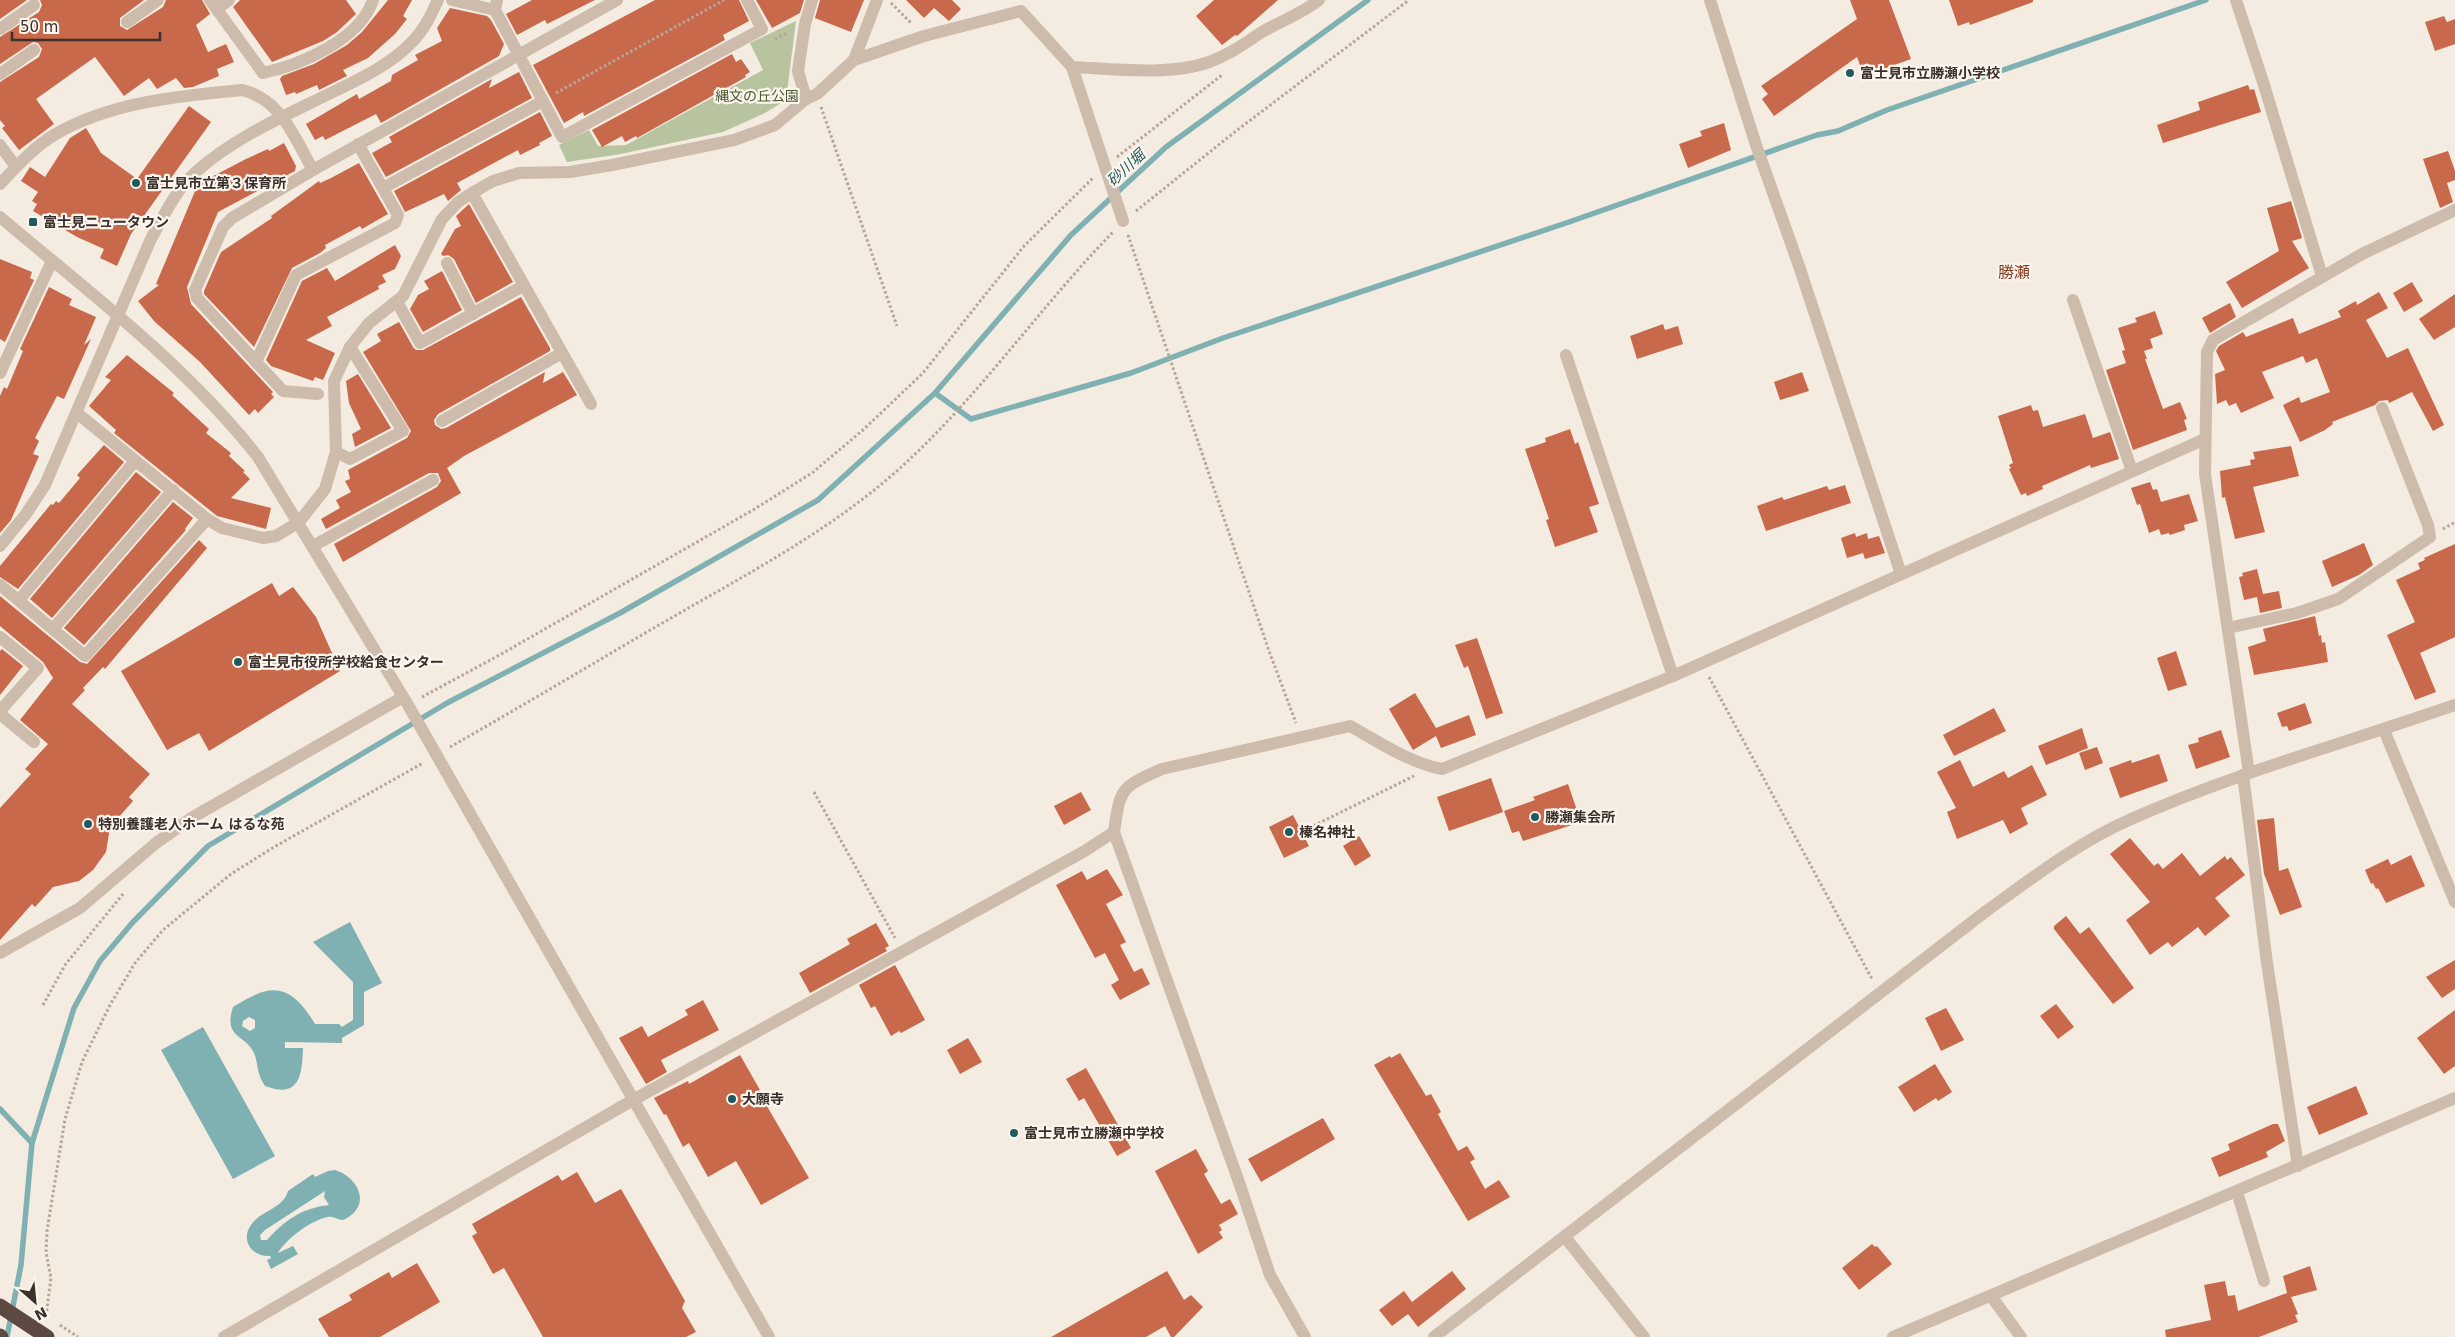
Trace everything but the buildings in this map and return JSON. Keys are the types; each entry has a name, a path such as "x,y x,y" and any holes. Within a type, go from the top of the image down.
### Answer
{"highway":[{"path":"0,1306 41,1333"}],"street":[{"path":"127,22 158,0"},
{"path":"229,0 214,4 263,73"},
{"path":"253,92 263,73 293,64 330,47 352,29 370,8 373,0"},
{"path":"0,546 26,514 45,485 159,224 195,172 213,157 283,118 352,83 389,61 412,42 429,19 438,0"},
{"path":"452,0 496,5 518,54 562,137 762,29 746,0"},
{"path":"318,394 283,391 197,298 195,290 223,227 232,218 358,144 617,0"},
{"path":"812,0 805,24 798,71 812,96"},
{"path":"854,60 877,0"},
{"path":"1072,67 1180,68 1208,62 1237,50 1263,32 1302,13 1318,0"},
{"path":"1710,0 1756,145 1799,266 1901,574"},
{"path":"2236,0 2322,276"},
{"path":"0,29 34,5"},
{"path":"77,412 207,519 222,528 263,538 276,536 299,522 325,489 336,452 334,382 350,347 369,323 403,296 442,219 458,202 493,182 520,173 570,172 734,140 775,125 854,60 924,36 1021,12 1072,67 1123,221"},
{"path":"0,74 34,50"},
{"path":"0,184 16,167 52,136 82,122 122,108 161,99 242,90 253,92 273,104 313,170"},
{"path":"383,188 543,101"},
{"path":"256,362 296,275 396,223 398,215 358,144"},
{"path":"0,145 16,167"},
{"path":"472,193 591,404"},
{"path":"2298,1166 2267,962 2228,628 2205,474 2207,352 2213,340 2322,276 2362,254 2455,210"},
{"path":"0,217 166,357 233,425 258,457 407,703 769,1337"},
{"path":"0,373 52,261"},
{"path":"446,263 473,314"},
{"path":"397,302 420,343 523,286"},
{"path":"2074,300 2132,472"},
{"path":"336,452 350,459 402,431 350,347"},
{"path":"442,421 562,353"},
{"path":"1566,355 1673,676"},
{"path":"2228,628 2297,614 2338,599 2430,537 2425,516 2382,408"},
{"path":"1305,1337 1270,1275 1255,1236 1240,1185 1114,832 1118,798 1124,789 1135,781 1162,769 1350,726 1401,753 1442,769 1701,664 2206,439"},
{"path":"19,600 135,461"},
{"path":"313,546 432,480"},
{"path":"53,628 172,490"},
{"path":"0,585 85,656 207,519"},
{"path":"0,637 38,668 0,713 34,742"},
{"path":"0,953 80,908 156,843 193,817 407,703"},
{"path":"1434,1337 1880,993 2049,866 2128,820 2246,774 2455,705"},
{"path":"2384,730 2455,902"},
{"path":"224,1337 633,1100 1083,852 1114,832"},
{"path":"1893,1337 2455,1098"},
{"path":"2237,1192 2264,1281"},
{"path":"1565,1237 1644,1337"},
{"path":"1991,1296 2021,1337"}],"path":[{"path":"543,101 724,0"},
{"path":"888,0 924,36"},
{"path":"46,1316 51,1278 46,1252 47,1231 64,1119 82,1062 110,1005 135,963 163,930 231,874 274,847 760,567 832,522 904,464 953,416 1070,276 1123,221 1409,0"},
{"path":"407,703 496,657 753,510 812,473 863,430 923,373 1024,246 1105,166 1223,74"},
{"path":"812,96 898,326"},
{"path":"1123,221 1266,642 1301,738"},
{"path":"1701,664 1880,993"},
{"path":"1309,828 1433,767"},
{"path":"814,792 903,952"},
{"path":"43,1005 65,965 124,894"}],"green space":[{"name":"縄文の丘公園","path":"796,21 786,100 765,113 723,132 621,154 567,162 559,145 589,130 598,146 626,145 763,70 750,43"}],"water":[{"path":"350,922 382,983 364,992 364,1025 342,1038 342,1043 285,1042 285,1048 303,1048 302,1067 297,1082 292,1087 286,1089 265,1086 260,1077 254,1053 246,1042 236,1035 233,1030 231,1017 233,1007 259,993 279,991 288,994 297,1001 306,1010 315,1024 339,1024 342,1027 353,1020 353,982 313,942","holes":["249,1017 255,1020 255,1028 250,1031 242,1026 243,1021"]},
{"path":"203,1027 275,1156 233,1179 161,1050"},
{"path":"335,1170 351,1179 359,1193 360,1201 358,1208 343,1220 328,1217 314,1222 300,1231 278,1253 293,1246 298,1254 271,1269 267,1260 271,1258 270,1256 264,1256 253,1251 247,1242 248,1231 251,1225 260,1216 282,1202 288,1191 313,1174 315,1177","holes":["325,1191 324,1197 329,1205 302,1212 287,1221 267,1240 261,1240 260,1235 265,1230"]}],"waterway":[{"name":"砂川堀","path":"7,1337 21,1265 32,1143 74,1008 100,961 133,922 208,846 447,703 620,613 818,500 935,393 1071,235 1166,147 1368,0"},
{"path":"935,393 971,419 1131,373 1223,338 1569,222 1817,135 1838,131 1887,110 2206,0"},
{"path":"0,1109 32,1143"}],"place":[{"name":"富士見市立勝瀬小学校","path":"1850,73"},
{"name":"富士見市立第３保育所","path":"136,183"},
{"name":"富士見ニュータウン","path":"33,222"},
{"name":"富士見市役所学校給食センター","path":"238,662"},
{"name":"勝瀬集会所","path":"1535,817"},
{"name":"特別養護老人ホーム はるな苑","path":"88,824"},
{"name":"榛名神社","path":"1289,832"},
{"name":"大願寺","path":"732,1099"},
{"name":"富士見市立勝瀬中学校","path":"1014,1133"}],"district":[{"name":"勝瀬","path":"2014,272"}]}
